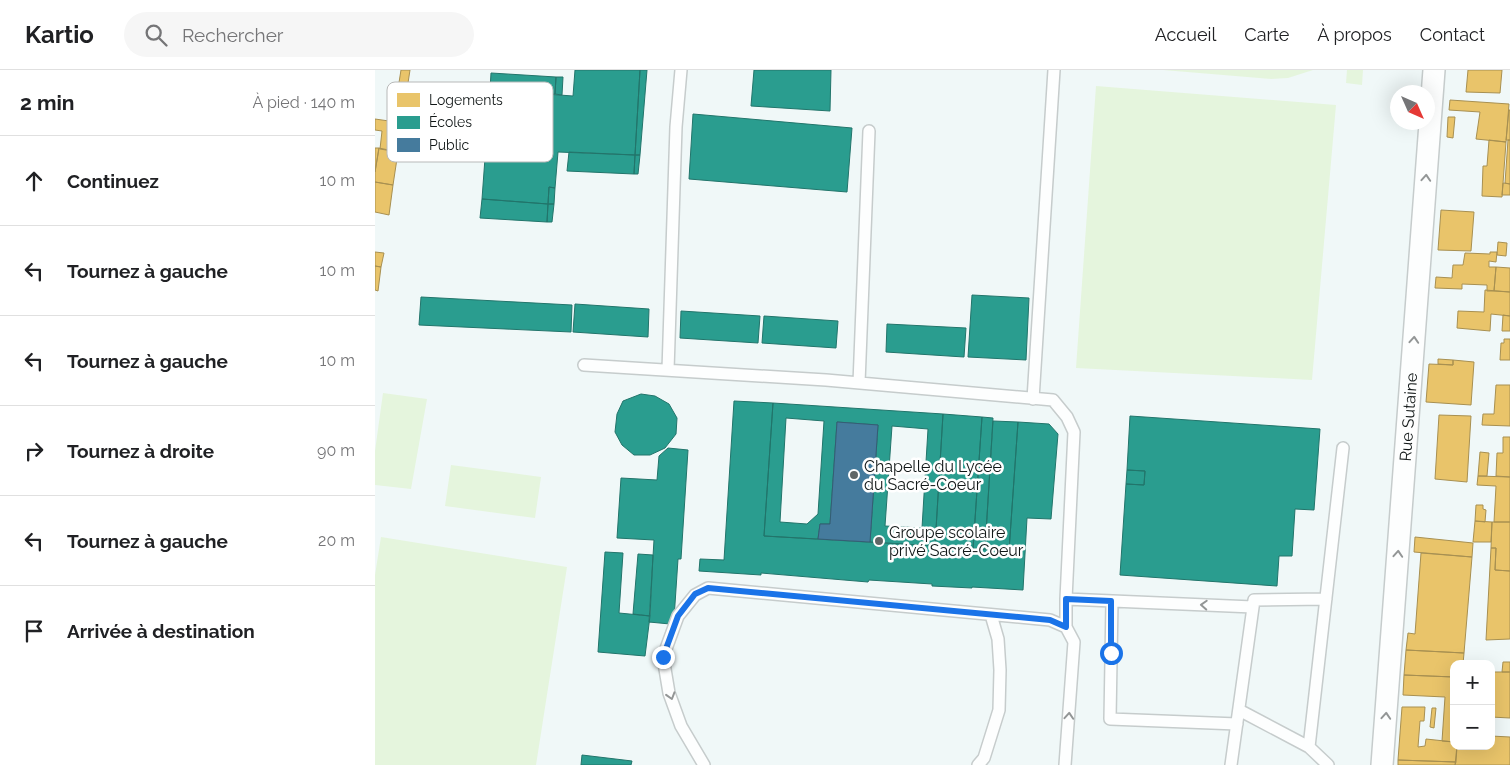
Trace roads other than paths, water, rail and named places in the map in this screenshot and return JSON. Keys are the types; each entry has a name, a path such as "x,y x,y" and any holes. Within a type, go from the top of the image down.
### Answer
{"street":[{"name":"Rue Sutaine","path":"1382,765 1434,70"}],"lane":[{"path":"668,370 677,127 681,70"},
{"path":"1033,399 1055,70"},
{"path":"859,383 869,132"},
{"path":"583,364 859,383 1053,400 1067,417 1074,432 1066,599 1066,627 1073,642 1065,765"},
{"path":"1309,747 1343,448"},
{"path":"704,765 681,726 669,693 663,657 678,616 695,594 708,588 991,616 1050,620 1066,627"},
{"path":"1066,599 1253,607"},
{"path":"1231,765 1254,600 1326,599"},
{"path":"1111,601 1110,719 1237,724"},
{"path":"978,765 984,758 999,710 1000,670 998,639 991,616"},
{"path":"1239,710 1309,747 1328,765"}],"place":[{"name":"Chapelle du Lycée du Sacré-Coeur","path":"854,475"},
{"name":"Groupe scolaire privé Sacré-Coeur","path":"879,541"}]}
